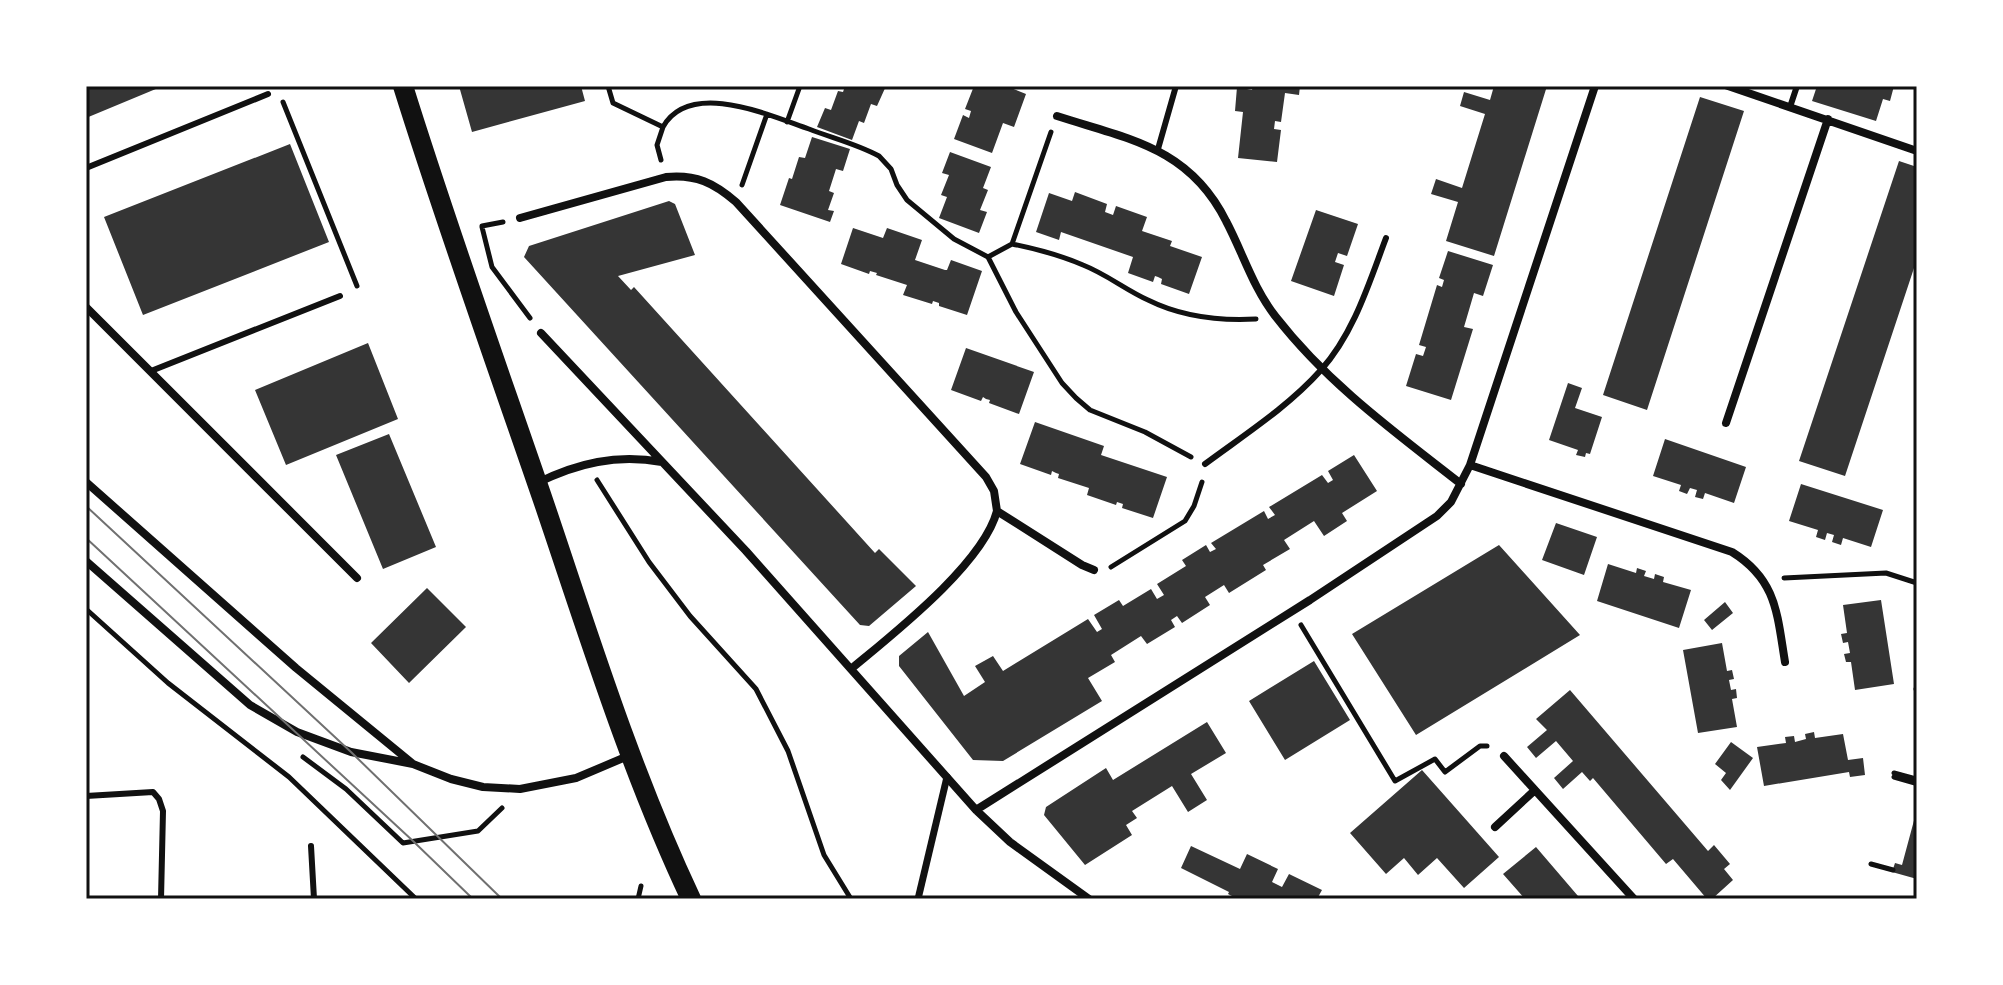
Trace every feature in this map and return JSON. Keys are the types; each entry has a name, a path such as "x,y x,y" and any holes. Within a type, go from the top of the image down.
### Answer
{"main road":[{"path":"403,86 449,234 629,755 691,899"}],"street":[{"path":"976,810 1292,611 1437,516 1451,502 1470,465 1595,86"},
{"path":"1728,86 1917,151"},
{"path":"1057,116 1158,149 1185,168 1225,217 1254,282 1276,317 1321,370 1461,484"},
{"path":"1726,423 1828,119"},
{"path":"520,218 666,177 681,175 716,185 736,202 986,477 994,491 997,511 993,529 925,606 851,669"},
{"path":"86,307 357,578"},
{"path":"541,333 663,462 976,810 1010,842 1089,899"},
{"path":"537,483 614,458 663,462"},
{"path":"1470,465 1720,546 1744,559 1763,579 1775,602 1785,662"},
{"path":"86,482 296,668 413,764"},
{"path":"997,511 1094,570"},
{"path":"86,561 250,705 297,732 337,747 413,764 483,787 520,789 576,778 629,755"},
{"path":"1504,756 1634,899"},
{"path":"918,899 947,777"},
{"path":"1495,827 1535,790"}],"lane":[{"path":"1158,149 1176,86"},
{"path":"1790,107 1797,86"},
{"path":"86,168 268,94"},
{"path":"1205,464 1292,399 1321,370 1358,312 1386,238"},
{"path":"151,371 340,296"},
{"path":"86,796 153,792 159,799 163,811 161,899"},
{"path":"311,846 314,899"}],"path":[{"path":"608,86 613,103 663,127"},
{"path":"787,122 800,86"},
{"path":"278,89 357,286 340,296"},
{"path":"666,177 657,145 663,127 678,111 711,103 733,104 767,114 879,156 891,169 907,200 954,239 988,257 1016,312 1062,383 1076,398 1090,410 1145,432 1205,464 1199,494 1185,521 1111,566 1094,570"},
{"path":"736,202 767,114"},
{"path":"1012,244 1057,116"},
{"path":"449,234 520,218"},
{"path":"482,227 492,267 541,333"},
{"path":"988,257 1012,244 1050,252 1085,265 1149,301 1196,316 1224,320 1276,317"},
{"path":"588,464 649,562 690,616 756,689 788,751 824,855 851,899"},
{"path":"1763,579 1886,573 1917,583"},
{"path":"86,609 168,683 289,777 416,899"},
{"path":"1292,611 1395,781 1435,759 1445,772 1480,746 1495,749 1504,756"},
{"path":"1894,775 1916,781"},
{"path":"403,843 478,831 520,789"},
{"path":"1871,864 1893,870"},
{"path":"638,899 641,886"}],"building":[{"path":"86,86 163,86 86,118"},
{"path":"459,86 581,86 585,101 472,132"},
{"path":"845,86 886,86 877,106 871,104 864,123 859,121 852,140 817,127 825,108 831,110 838,91 843,92"},
{"path":"974,86 1006,86 1026,94 1014,127 1003,123 992,153 954,139 963,115 969,118 971,111 965,109"},
{"path":"1253,86 1300,86 1299,95 1285,93 1281,122 1275,121 1274,129 1281,130 1277,162 1238,158 1243,112 1235,111 1237,87 1252,90"},
{"path":"1494,86 1547,86 1494,256 1446,241 1458,202 1431,194 1436,179 1462,188 1485,114 1460,106 1464,92 1490,100"},
{"path":"1817,86 1894,86 1890,101 1883,99 1876,121 1812,101"},
{"path":"1700,97 1744,111 1647,410 1603,395"},
{"path":"812,137 850,149 843,171 836,169 829,191 834,193 828,210 834,211 830,222 780,205 789,178 792,179 799,157 805,158"},
{"path":"290,144 329,242 143,315 104,217"},
{"path":"950,152 991,167 983,188 988,190 980,210 987,212 979,233 939,218 947,197 941,195 949,175 942,173"},
{"path":"1899,161 1917,167 1917,259 1845,476 1799,461"},
{"path":"1075,192 1107,204 1105,212 1113,215 1116,206 1147,217 1142,231 1172,241 1170,246 1202,257 1189,294 1161,284 1162,279 1158,277 1155,276 1153,282 1128,273 1133,257 1061,232 1059,240 1036,232 1049,193 1072,201"},
{"path":"669,201 675,204 695,255 618,276 631,290 634,287 875,553 879,549 916,586 869,626 860,625 524,257 529,246"},
{"path":"1316,210 1358,224 1347,256 1338,253 1335,262 1344,265 1334,296 1291,281"},
{"path":"853,228 883,238 887,228 922,240 915,260 945,270 951,260 982,271 967,315 933,301 932,304 903,295 907,285 841,264"},
{"path":"1448,251 1493,265 1483,296 1474,293 1464,327 1473,329 1451,400 1406,386 1416,354 1423,356 1426,347 1419,345 1437,285 1442,287 1444,280 1439,278"},
{"path":"368,343 398,419 286,465 255,390"},
{"path":"966,348 1034,372 1019,414 989,403 990,400 983,397 981,401 951,390"},
{"path":"1568,383 1582,388 1575,408 1602,417 1590,454 1586,453 1585,457 1576,455 1578,450 1549,440"},
{"path":"1035,422 1104,446 1101,455 1167,477 1153,518 1122,508 1123,504 1117,502 1116,505 1087,495 1089,488 1058,478 1059,474 1052,471 1051,475 1020,464"},
{"path":"389,434 436,547 383,569 336,455"},
{"path":"1665,439 1746,467 1734,503 1705,493 1703,499 1695,497 1697,490 1690,488 1687,494 1679,491 1681,485 1653,476"},
{"path":"1354,455 1377,491 1342,513 1347,521 1324,536 1314,521 1284,540 1290,549 1263,565 1266,570 1229,593 1224,585 1205,597 1210,605 1182,623 1177,616 1171,620 1175,627 1147,644 1141,636 1111,655 1115,662 1088,678 1102,701 1003,761 973,760 899,666 899,656 928,632 964,696 985,682 975,666 993,656 1003,671 1088,619 1097,632 1102,629 1094,615 1119,600 1123,606 1151,589 1157,599 1164,595 1157,584 1186,566 1182,560 1206,545 1210,552 1216,549 1211,543 1264,511 1268,519 1275,515 1269,507 1322,475 1328,483 1333,480 1328,471"},
{"path":"1801,484 1883,510 1871,547 1843,538 1841,545 1832,542 1834,535 1827,533 1825,540 1816,537 1818,530 1789,521"},
{"path":"1556,523 1597,537 1584,575 1542,560"},
{"path":"1499,545 1580,635 1416,735 1352,634"},
{"path":"1608,564 1636,573 1637,568 1646,571 1644,576 1654,579 1655,574 1664,577 1663,582 1691,590 1679,628 1597,601"},
{"path":"427,588 466,627 409,683 371,643"},
{"path":"1881,600 1894,684 1855,690 1851,662 1846,662 1844,654 1850,653 1848,642 1843,643 1841,634 1847,633 1843,605"},
{"path":"1725,602 1733,613 1712,630 1704,620"},
{"path":"1722,643 1727,671 1732,670 1734,679 1729,680 1731,690 1736,689 1737,698 1732,699 1737,727 1698,733 1683,650"},
{"path":"1314,661 1350,720 1285,760 1249,701"},
{"path":"1570,690 1708,851 1714,845 1730,864 1724,869 1733,880 1712,899 1707,899 1673,859 1666,864 1593,778 1590,781 1582,772 1563,789 1554,778 1573,761 1556,741 1536,758 1527,747 1547,730 1536,719"},
{"path":"1207,722 1226,753 1191,774 1207,800 1188,812 1172,786 1132,811 1137,818 1126,825 1132,835 1085,865 1044,815 1046,807 1106,768 1113,780"},
{"path":"1814,732 1815,738 1843,734 1848,760 1863,758 1865,775 1850,777 1849,772 1764,786 1757,747 1786,743 1785,737 1794,736 1795,742 1806,739 1805,734"},
{"path":"1731,742 1753,758 1730,790 1721,780 1726,773 1715,764"},
{"path":"1422,770 1499,857 1464,888 1437,858 1418,875 1404,858 1386,874 1350,833"},
{"path":"1916,813 1917,879 1892,872 1895,863 1902,865"},
{"path":"1191,846 1240,869 1247,854 1278,869 1272,882 1282,887 1289,874 1322,890 1317,899 1238,899 1181,868"},
{"path":"1536,847 1578,896 1574,899 1525,899 1503,874"}],"tram line":[{"path":"86,506 351,752 502,899"},
{"path":"86,538 473,899"}]}
